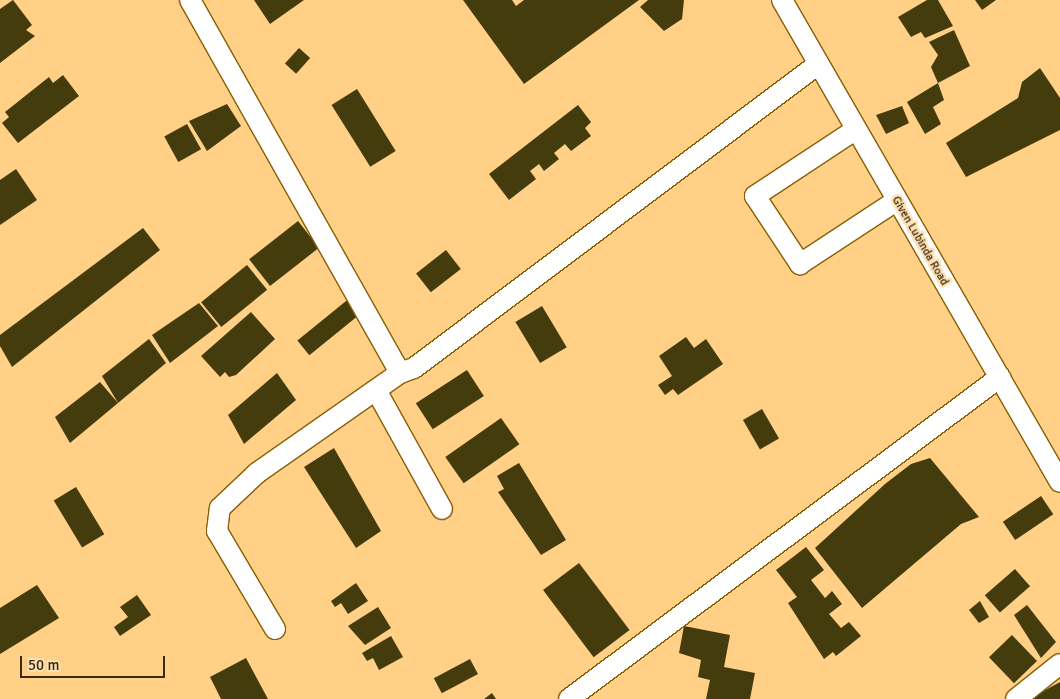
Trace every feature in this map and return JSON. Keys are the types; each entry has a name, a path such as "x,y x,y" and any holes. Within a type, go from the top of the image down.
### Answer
{"street":[{"path":"190,0 400,373"},
{"name":"Given Lubinda Road","path":"782,0 817,65 1060,482"},
{"path":"275,629 217,531 220,508 257,473 400,373 414,368 817,65"},
{"path":"855,130 755,196 800,264 896,201"},
{"path":"569,699 1000,377"},
{"path":"376,390 442,509"},
{"path":"1016,699 1060,664"}],"building":[{"path":"13,0 32,25 26,30 35,36 0,63 0,9"},
{"path":"254,0 304,0 270,24"},
{"path":"463,0 512,0 516,6 524,0 639,0 524,84"},
{"path":"648,0 684,0 682,19 664,31 640,7"},
{"path":"927,0 938,0 953,26 925,38 921,32 911,37 898,17"},
{"path":"975,0 996,0 982,10"},
{"path":"954,30 970,66 938,83 931,67 938,55 929,42"},
{"path":"299,48 310,58 296,74 285,64"},
{"path":"1040,68 1060,98 1060,130 966,177 946,143 1018,98 1022,82"},
{"path":"63,75 79,96 18,143 2,123 9,117 5,112 49,77 53,83"},
{"path":"938,83 944,100 933,107 941,124 925,134 907,102"},
{"path":"357,89 396,151 370,167 332,105"},
{"path":"227,104 241,126 207,151 189,121"},
{"path":"578,105 591,122 585,128 591,136 571,151 565,144 554,153 559,159 544,171 539,164 530,171 536,179 509,200 489,174"},
{"path":"902,106 909,123 886,134 876,115"},
{"path":"187,124 201,149 178,162 164,137"},
{"path":"16,169 37,200 0,225 0,180"},
{"path":"298,221 319,248 270,286 249,259"},
{"path":"143,228 160,250 12,367 0,346 0,335"},
{"path":"446,250 461,269 431,292 416,273"},
{"path":"247,265 267,290 221,327 201,302"},
{"path":"351,297 363,312 309,355 297,340"},
{"path":"199,303 218,326 170,363 152,335"},
{"path":"542,306 567,347 540,363 515,322"},
{"path":"251,312 275,339 236,375 229,377 225,372 220,377 201,356"},
{"path":"686,337 694,348 706,339 723,364 678,395 673,389 665,395 658,385 672,376 659,356"},
{"path":"149,339 166,363 118,403 102,376"},
{"path":"467,370 484,396 433,429 416,403"},
{"path":"277,373 296,400 244,444 228,415"},
{"path":"100,382 118,403 70,443 55,417"},
{"path":"762,409 779,438 760,449 743,420"},
{"path":"501,418 519,444 464,483 445,457"},
{"path":"334,448 381,531 356,548 304,467"},
{"path":"930,458 979,517 961,524 862,608 815,548 885,484 911,464"},
{"path":"519,463 566,540 541,555 498,492 504,489 497,476"},
{"path":"76,487 104,534 82,548 54,500"},
{"path":"1041,496 1053,514 1015,540 1003,522"},
{"path":"806,547 824,570 811,580 825,598 832,591 842,604 829,614 841,628 849,622 861,636 836,656 833,652 824,659 788,603 797,597 776,570"},
{"path":"579,563 630,630 594,657 543,590"},
{"path":"1015,569 1030,586 1000,613 985,595"},
{"path":"356,583 368,601 348,614 341,603 335,607 331,601"},
{"path":"37,585 59,618 0,654 0,608"},
{"path":"137,595 151,615 120,636 114,627 128,617 120,607"},
{"path":"980,601 989,617 979,623 969,610"},
{"path":"1027,605 1056,642 1041,658 1014,615"},
{"path":"378,607 391,628 365,645 348,626"},
{"path":"684,626 730,635 724,667 755,673 750,699 706,699 710,680 698,677 701,660 679,653"},
{"path":"1012,635 1037,661 1014,683 989,657"},
{"path":"391,636 403,657 379,670 373,658 367,661 362,653"},
{"path":"246,658 268,699 221,699 210,677"},
{"path":"470,659 478,674 442,693 434,678"},
{"path":"1060,682 1060,699 1029,699"},
{"path":"492,693 496,699 484,699"}]}
